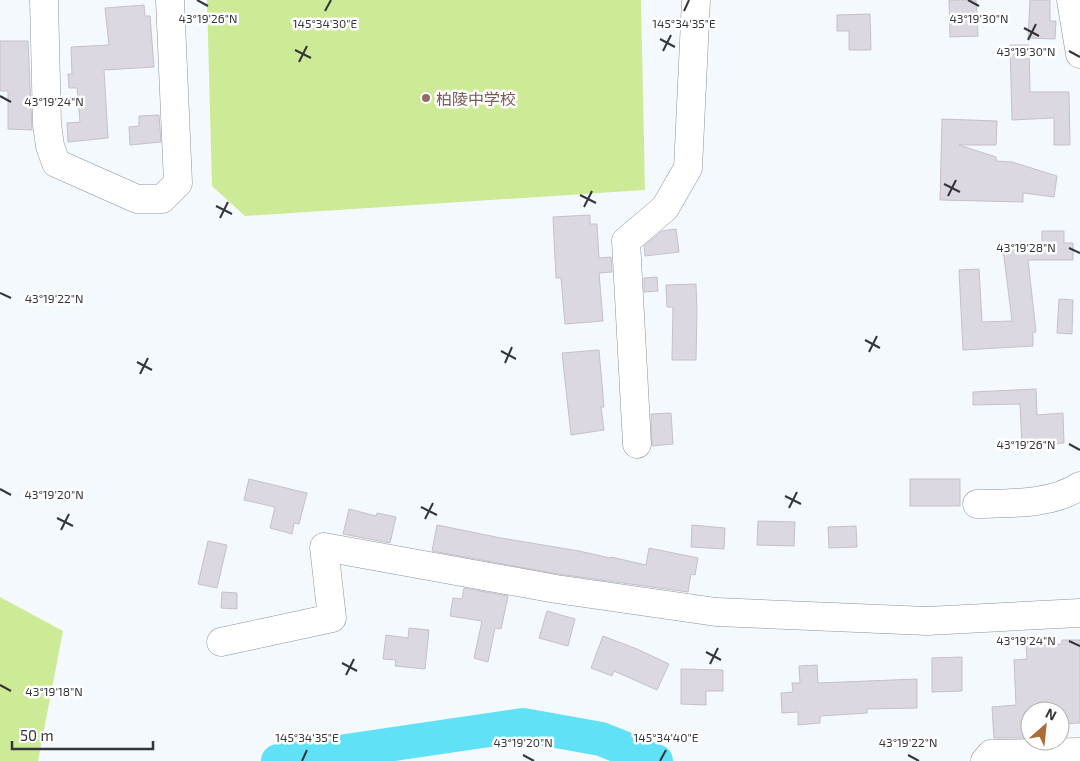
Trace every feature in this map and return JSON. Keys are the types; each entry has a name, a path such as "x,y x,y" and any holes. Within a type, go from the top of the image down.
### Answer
{"street":[{"path":"44,0 47,124 50,146 56,163 137,199 145,199 162,198 178,183 170,0"},
{"path":"637,444 626,241 665,208 688,168 696,0"},
{"path":"1071,0 1080,54"},
{"path":"977,504 1026,503 1068,494 1080,486"},
{"path":"221,642 332,618 324,546 556,589 716,612 927,620 1080,613"},
{"path":"985,761 991,754 1080,752"}],"green space":[{"name":"柏陵中学校","path":"207,0 641,0 645,190 245,216 212,186"},
{"path":"0,597 63,631 38,761 0,761"}],"building":[{"path":"949,0 976,0 978,36 950,37"},
{"path":"1030,0 1050,0 1050,21 1056,21 1055,39 1028,38"},
{"path":"144,5 145,16 150,16 154,67 104,70 108,138 68,142 67,123 80,122 77,88 69,88 68,74 72,74 71,47 109,45 105,8"},
{"path":"870,14 871,50 849,50 849,31 837,31 837,15"},
{"path":"0,41 28,41 32,130 8,129 8,91 0,91"},
{"path":"1010,45 1029,45 1030,92 1069,92 1070,145 1054,145 1054,118 1012,120"},
{"path":"159,115 161,142 130,145 129,127 139,126 139,116"},
{"path":"942,119 997,121 996,145 959,145 996,157 996,161 1012,162 1057,176 1054,197 1023,193 1023,202 940,200"},
{"path":"590,215 590,224 597,224 599,258 611,257 612,272 599,273 603,321 565,324 561,278 556,278 553,217"},
{"path":"676,229 679,252 645,256 644,246 662,231"},
{"path":"1042,231 1064,231 1064,243 1073,243 1073,260 1028,260 1036,332 1033,332 1033,346 963,350 959,270 979,269 982,322 1012,321 1003,249 1020,248 1020,242 1042,243"},
{"path":"657,277 658,291 644,292 644,278"},
{"path":"696,284 696,360 672,360 673,307 667,307 666,285"},
{"path":"1059,299 1073,300 1072,334 1057,333"},
{"path":"599,350 604,407 601,407 604,430 571,435 562,353"},
{"path":"1036,389 1037,415 1063,413 1064,443 1022,446 1020,404 973,405 973,392"},
{"path":"671,413 673,444 652,446 651,414"},
{"path":"249,479 307,493 299,524 294,523 292,534 270,528 275,507 244,500"},
{"path":"910,479 960,479 960,506 910,506"},
{"path":"349,509 376,516 377,513 396,517 390,543 343,534"},
{"path":"758,521 795,522 794,546 757,545"},
{"path":"437,525 646,565 649,548 698,558 695,575 691,574 688,592 558,574 432,551"},
{"path":"692,525 725,528 724,549 691,547"},
{"path":"856,526 857,547 829,548 828,527"},
{"path":"208,541 227,545 217,588 198,584"},
{"path":"464,588 508,596 501,629 495,628 488,662 474,658 482,621 450,616 453,598 462,599"},
{"path":"222,592 237,593 237,609 221,608"},
{"path":"547,611 575,619 568,646 539,638"},
{"path":"409,628 429,630 425,669 395,666 396,660 383,659 386,635 408,638"},
{"path":"603,636 669,664 657,690 614,671 612,676 591,668"},
{"path":"1062,640 1080,640 1080,723 1070,724 1070,701 1020,701 1020,738 994,738 992,707 1016,705 1014,660 1027,659 1026,646 1062,644"},
{"path":"962,657 962,691 932,692 932,658"},
{"path":"817,665 818,683 917,679 917,708 867,709 867,713 820,716 820,723 798,725 798,712 782,713 781,693 793,692 792,683 800,683 799,666"},
{"path":"681,669 723,670 723,691 706,691 706,705 681,704"}],"waterway":[{"path":"278,761 523,725 601,739 656,761"}],"place":[{"name":"柏陵中学校","path":"426,98"}]}
